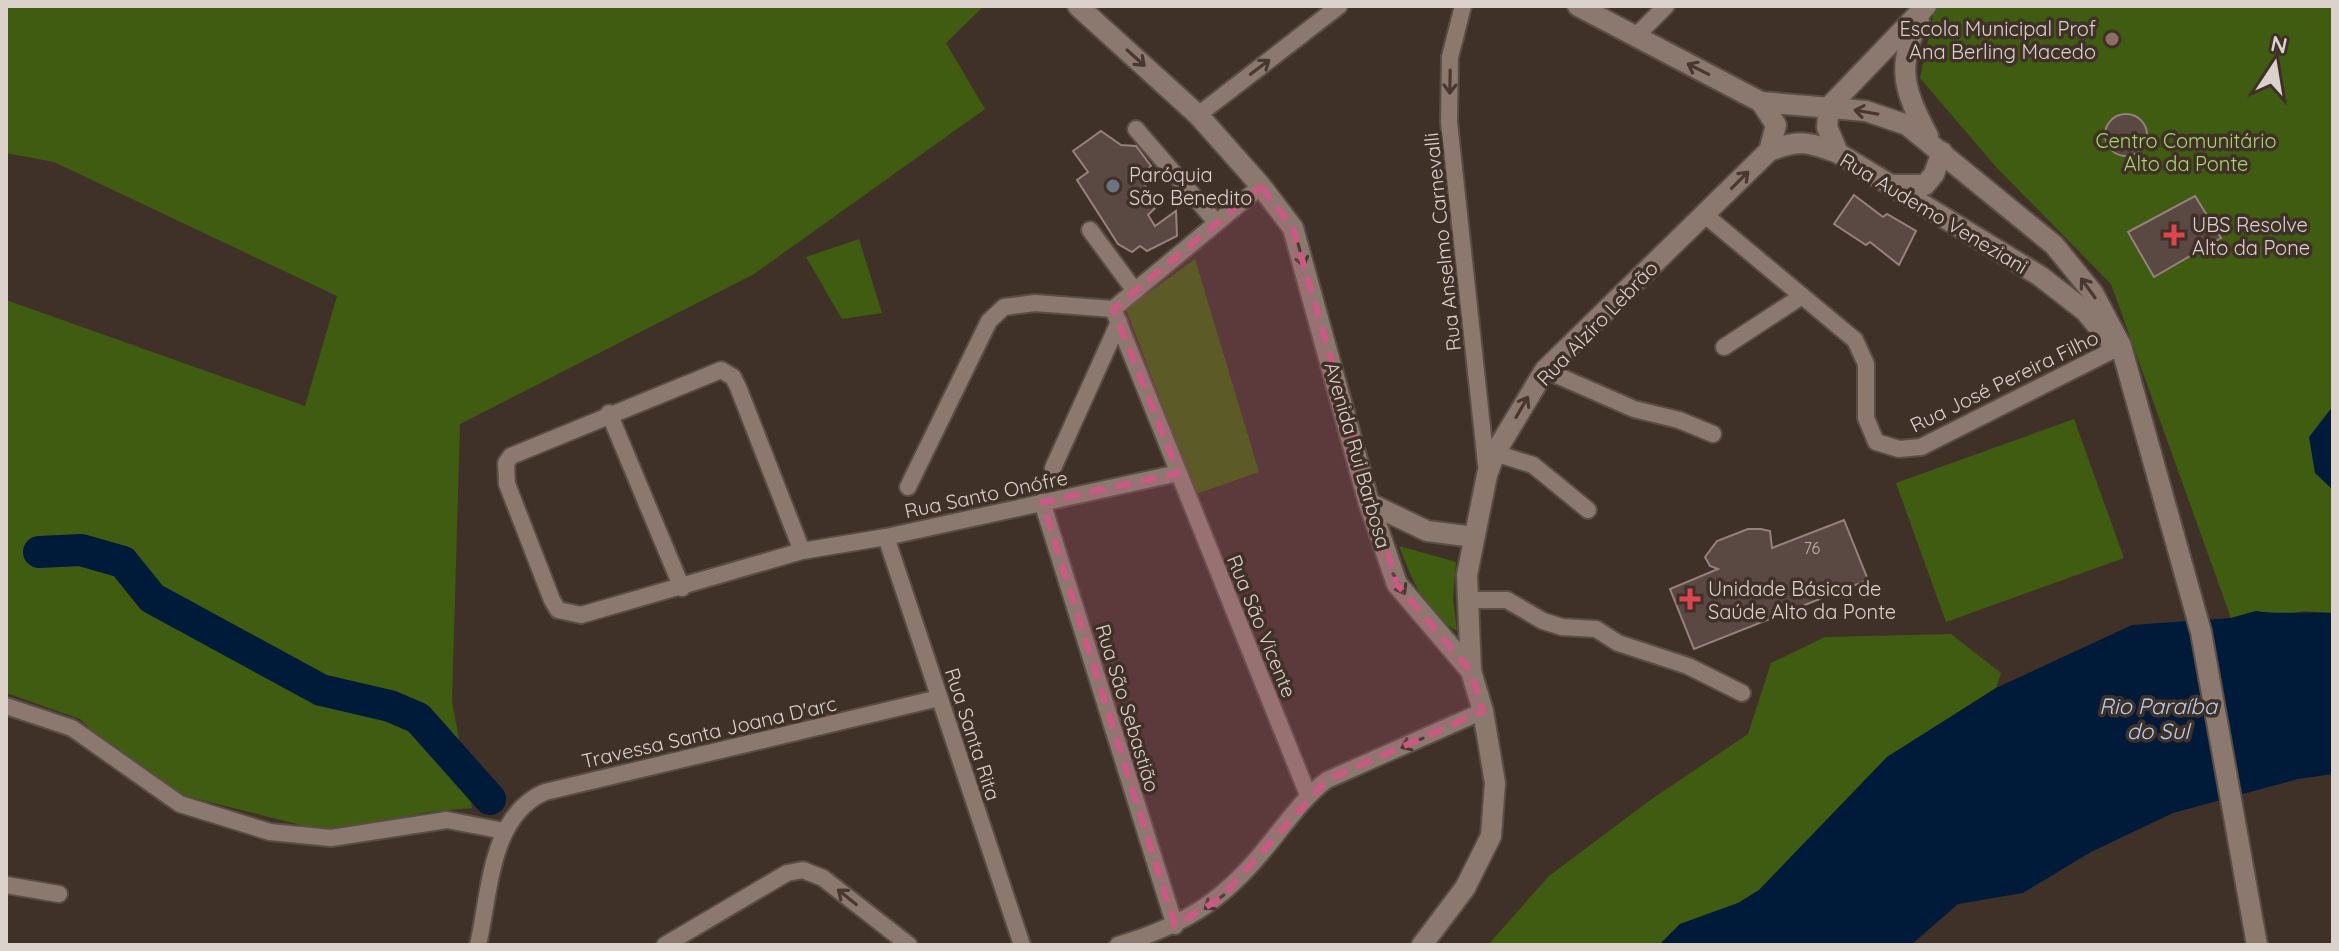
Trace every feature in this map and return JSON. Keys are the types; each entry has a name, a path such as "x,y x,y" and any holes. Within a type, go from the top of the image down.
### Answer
{"main road":[{"name":"Avenida Rui Barbosa","path":"1078,6 1198,115 1261,186 1293,228 1369,503 1397,584 1471,671 1483,711 1495,783 1491,836 1465,888 1422,945"},
{"name":"Rua Audemo Veneziani","path":"1578,6 1761,102 1829,107 1889,117 1936,147 2054,245 2093,293 2121,351 2201,632 2257,945"},
{"path":"1838,153 1827,127 1829,107 1926,6"},
{"path":"1890,185 1925,185 1934,174 1936,147 1904,86 1904,62 1926,6"},
{"path":"1761,102 1776,125 1769,151"},
{"name":"Rua Audemo Veneziani","path":"1769,151 1794,141 1809,142 1838,153 2040,276 2085,311 2121,351"},
{"name":"Rua Alzíro Lebrão","path":"1471,671 1468,600 1474,537 1487,475 1495,453 1545,370 1769,151"},
{"path":"1369,503 1427,531 1474,537"}],"street":[{"path":"1198,115 1339,6"},
{"name":"Rua Anselmo Carnevalli","path":"1463,6 1450,57 1449,122 1487,475"},
{"path":"1635,37 1666,6"},
{"path":"1136,129 1216,222"},
{"path":"1053,468 1116,316 1135,291 1261,186"},
{"name":"Rua José Pereira Filho","path":"1705,215 1855,340 1866,364 1869,433 1876,442 1899,449 1921,447 2121,351"},
{"path":"1090,230 1135,291"},
{"path":"1724,347 1802,296"},
{"path":"908,487 989,321 1004,307 1035,303 1116,316"},
{"name":"Rua São Vicente","path":"1116,316 1308,795"},
{"path":"1545,370 1634,409 1679,420 1713,434"},
{"path":"682,588 609,413 713,372 726,372 738,387 802,551"},
{"name":"Rua Santo Onófre","path":"609,413 511,456 506,463 507,484 558,610 581,615 802,551 886,537 1178,473"},
{"path":"1495,453 1533,465 1588,510"},
{"name":"Rua São Sebastião","path":"1042,502 1175,926"},
{"name":"Rua Santa Rita","path":"886,537 1022,945"},
{"path":"1468,600 1507,600 1543,621 1562,627 1596,629 1618,643 1688,666 1742,693"},
{"name":"Travessa Santa Joana D'arc","path":"504,831 528,799 545,792 939,698"},
{"path":"6,706 72,728 180,804 270,832 331,838 447,820 504,831 478,945"},
{"path":"1118,945 1175,926 1221,898 1308,795 1327,780 1483,711"},
{"path":"665,945 787,873 803,870 823,878 909,945"},
{"path":"6,885 59,894"}],"highlighted area":[{"path":"1261,186 1293,228 1397,584 1471,671 1483,711 1327,780 1221,898 1175,926 1042,502 1178,473 1113,309"}],"green space":[{"path":"6,6 984,6 946,43 985,109 754,274 460,424 452,702 472,808 428,812 328,832 182,795 126,763 80,719 6,693 6,300 305,406 337,296 54,162 6,153"},
{"name":"Centro Comunitário Alto da Ponte","path":"1939,6 2333,6 2333,613 2303,611 2282,615 2256,611 2231,618 2111,284 1997,168 1920,78 1934,12"},
{"path":"859,239 882,313 842,319 806,257"},
{"path":"1195,259 1259,472 1196,494 1126,309"},
{"path":"2074,419 2124,558 1946,622 1896,483"},
{"path":"1399,546 1456,562 1453,599 1457,631 1428,605 1414,582"},
{"path":"1951,634 2001,673 1996,688 1887,757 1759,890 1738,903 1680,924 1659,945 1488,945 1549,876 1649,801 1748,734 1771,663 1825,637"}],"water":[{"path":"2333,406 2333,490 2315,473 2309,437"},
{"name":"Rio Paraíba do Sul","path":"2256,611 2333,613 2333,774 2298,779 2173,813 2091,852 2023,893 1958,904 1911,945 1659,945 1680,924 1738,903 1759,890 1887,757 1996,688 2132,625 2231,618"}],"building":[{"path":"2126,114 2141,120 2147,135 2141,150 2126,156 2111,150 2105,135 2111,120"},
{"name":"Paróquia São Benedito","path":"1101,131 1121,145 1136,146 1151,166 1140,177 1157,206 1148,215 1155,226 1176,211 1177,236 1147,251 1140,246 1132,252 1118,244 1077,180 1088,172 1073,151"},
{"path":"1854,195 1883,217 1887,214 1916,231 1899,265 1870,242 1866,245 1834,224"},
{"name":"UBS Resolve Alto da Pone","path":"2195,196 2221,238 2154,277 2128,232"},
{"path":"1844,520 1868,580 1694,649 1670,589 1718,569 1710,566 1705,557 1717,541 1748,529 1761,529 1770,531 1772,548"}],"waterway":[{"path":"39,552 81,550 123,562 152,598 321,690 390,706 418,718 490,799"}],"place":[{"name":"Escola Municipal Prof Ana Berling Macedo","path":"2112,39"},
{"name":"Paróquia São Benedito","path":"1113,186"},
{"name":"UBS Resolve Alto da Pone","path":"2174,235"},
{"name":"Unidade Básica de Saúde Alto da Ponte","path":"1690,599"}]}
